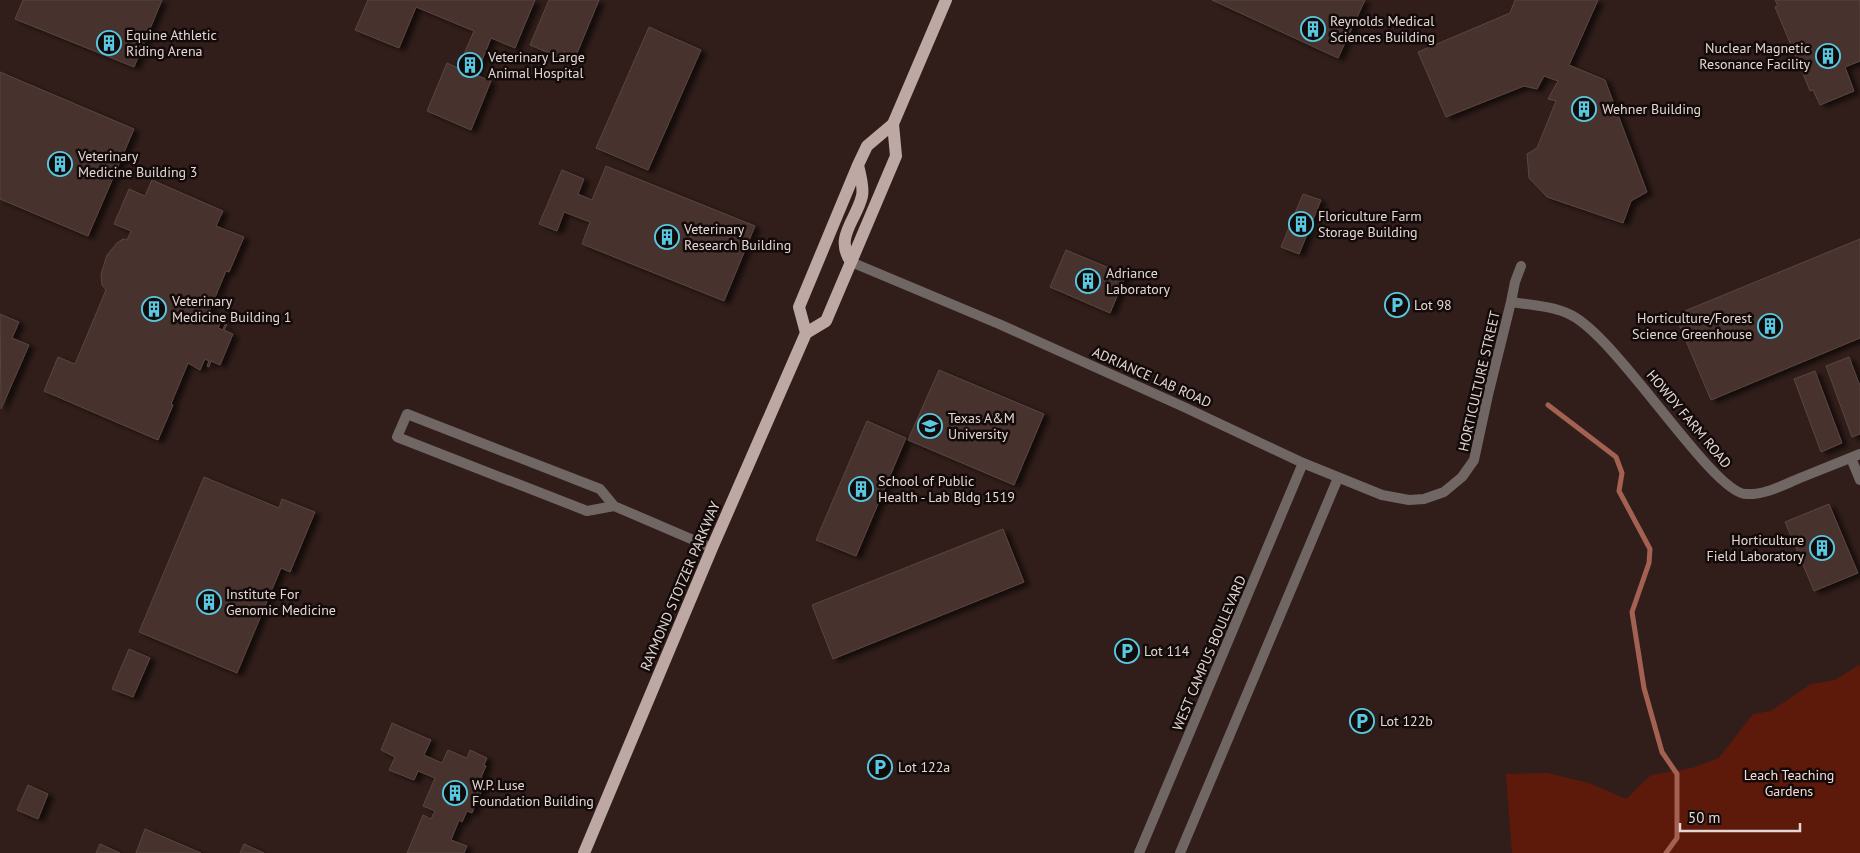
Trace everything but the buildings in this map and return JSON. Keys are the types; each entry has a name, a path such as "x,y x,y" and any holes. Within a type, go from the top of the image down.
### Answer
{"main road":[{"path":"893,124 896,156 826,321 806,333 799,306 858,165 867,146 893,124 946,0"},
{"path":"851,262 845,254 843,242 862,195 858,165"},
{"name":"RAYMOND STOTZER PARKWAY","path":"584,853 712,548 806,333"}],"street":[{"name":"ADRIANCE LAB ROAD","path":"851,262 999,324 1184,406 1338,478 1395,498 1424,499 1444,492"},
{"name":"HORTICULTURE STREET","path":"1444,492 1462,477 1474,460 1520,266"},
{"name":"HOWDY FARM ROAD","path":"1511,302 1544,306 1570,314 1592,330 1623,363 1710,468 1728,486 1745,494 1766,492 1855,456"},
{"path":"614,506 588,511 397,437 407,414 600,489 614,506 712,548"},
{"path":"1855,456 1860,480"},
{"name":"WEST CAMPUS BOULEVARD","path":"1140,853 1303,463"},
{"path":"1180,853 1338,478"}],"green space":[{"name":"Leach Teaching Gardens","path":"1859,665 1860,853 1512,853 1506,774 1547,773 1589,783 1626,799 1651,775 1692,768 1719,758 1753,714 1771,711 1811,684 1835,680"}],"waterway":[{"path":"1548,405 1616,457 1622,473 1619,491 1650,549 1649,563 1632,612 1644,688 1662,752 1677,774 1677,838 1666,853"}],"place":[{"name":"Reynolds Medical Sciences Building","path":"1313,29"},
{"name":"Equine Athletic Riding Arena","path":"109,43"},
{"name":"Nuclear Magnetic Resonance Facility","path":"1828,56"},
{"name":"Veterinary Large Animal Hospital","path":"470,65"},
{"name":"Wehner Building","path":"1584,109"},
{"name":"Veterinary Medicine Building 3","path":"60,164"},
{"name":"Floriculture Farm Storage Building","path":"1301,224"},
{"name":"Veterinary Research Building","path":"667,237"},
{"name":"Adriance Laboratory","path":"1088,281"},
{"name":"Lot 98","path":"1397,305"},
{"name":"Veterinary Medicine Building 1","path":"154,309"},
{"name":"Horticulture/Forest Science Greenhouse","path":"1770,326"},
{"name":"Texas A&M University","path":"930,426"},
{"name":"School of Public Health - Lab Bldg 1519","path":"861,489"},
{"name":"Horticulture Field Laboratory","path":"1822,548"},
{"name":"Institute For Genomic Medicine","path":"209,602"},
{"name":"Lot 114","path":"1127,651"},
{"name":"Lot 122b","path":"1362,721"},
{"name":"Lot 122a","path":"880,767"},
{"name":"W.P. Luse Foundation Building","path":"455,793"}]}
